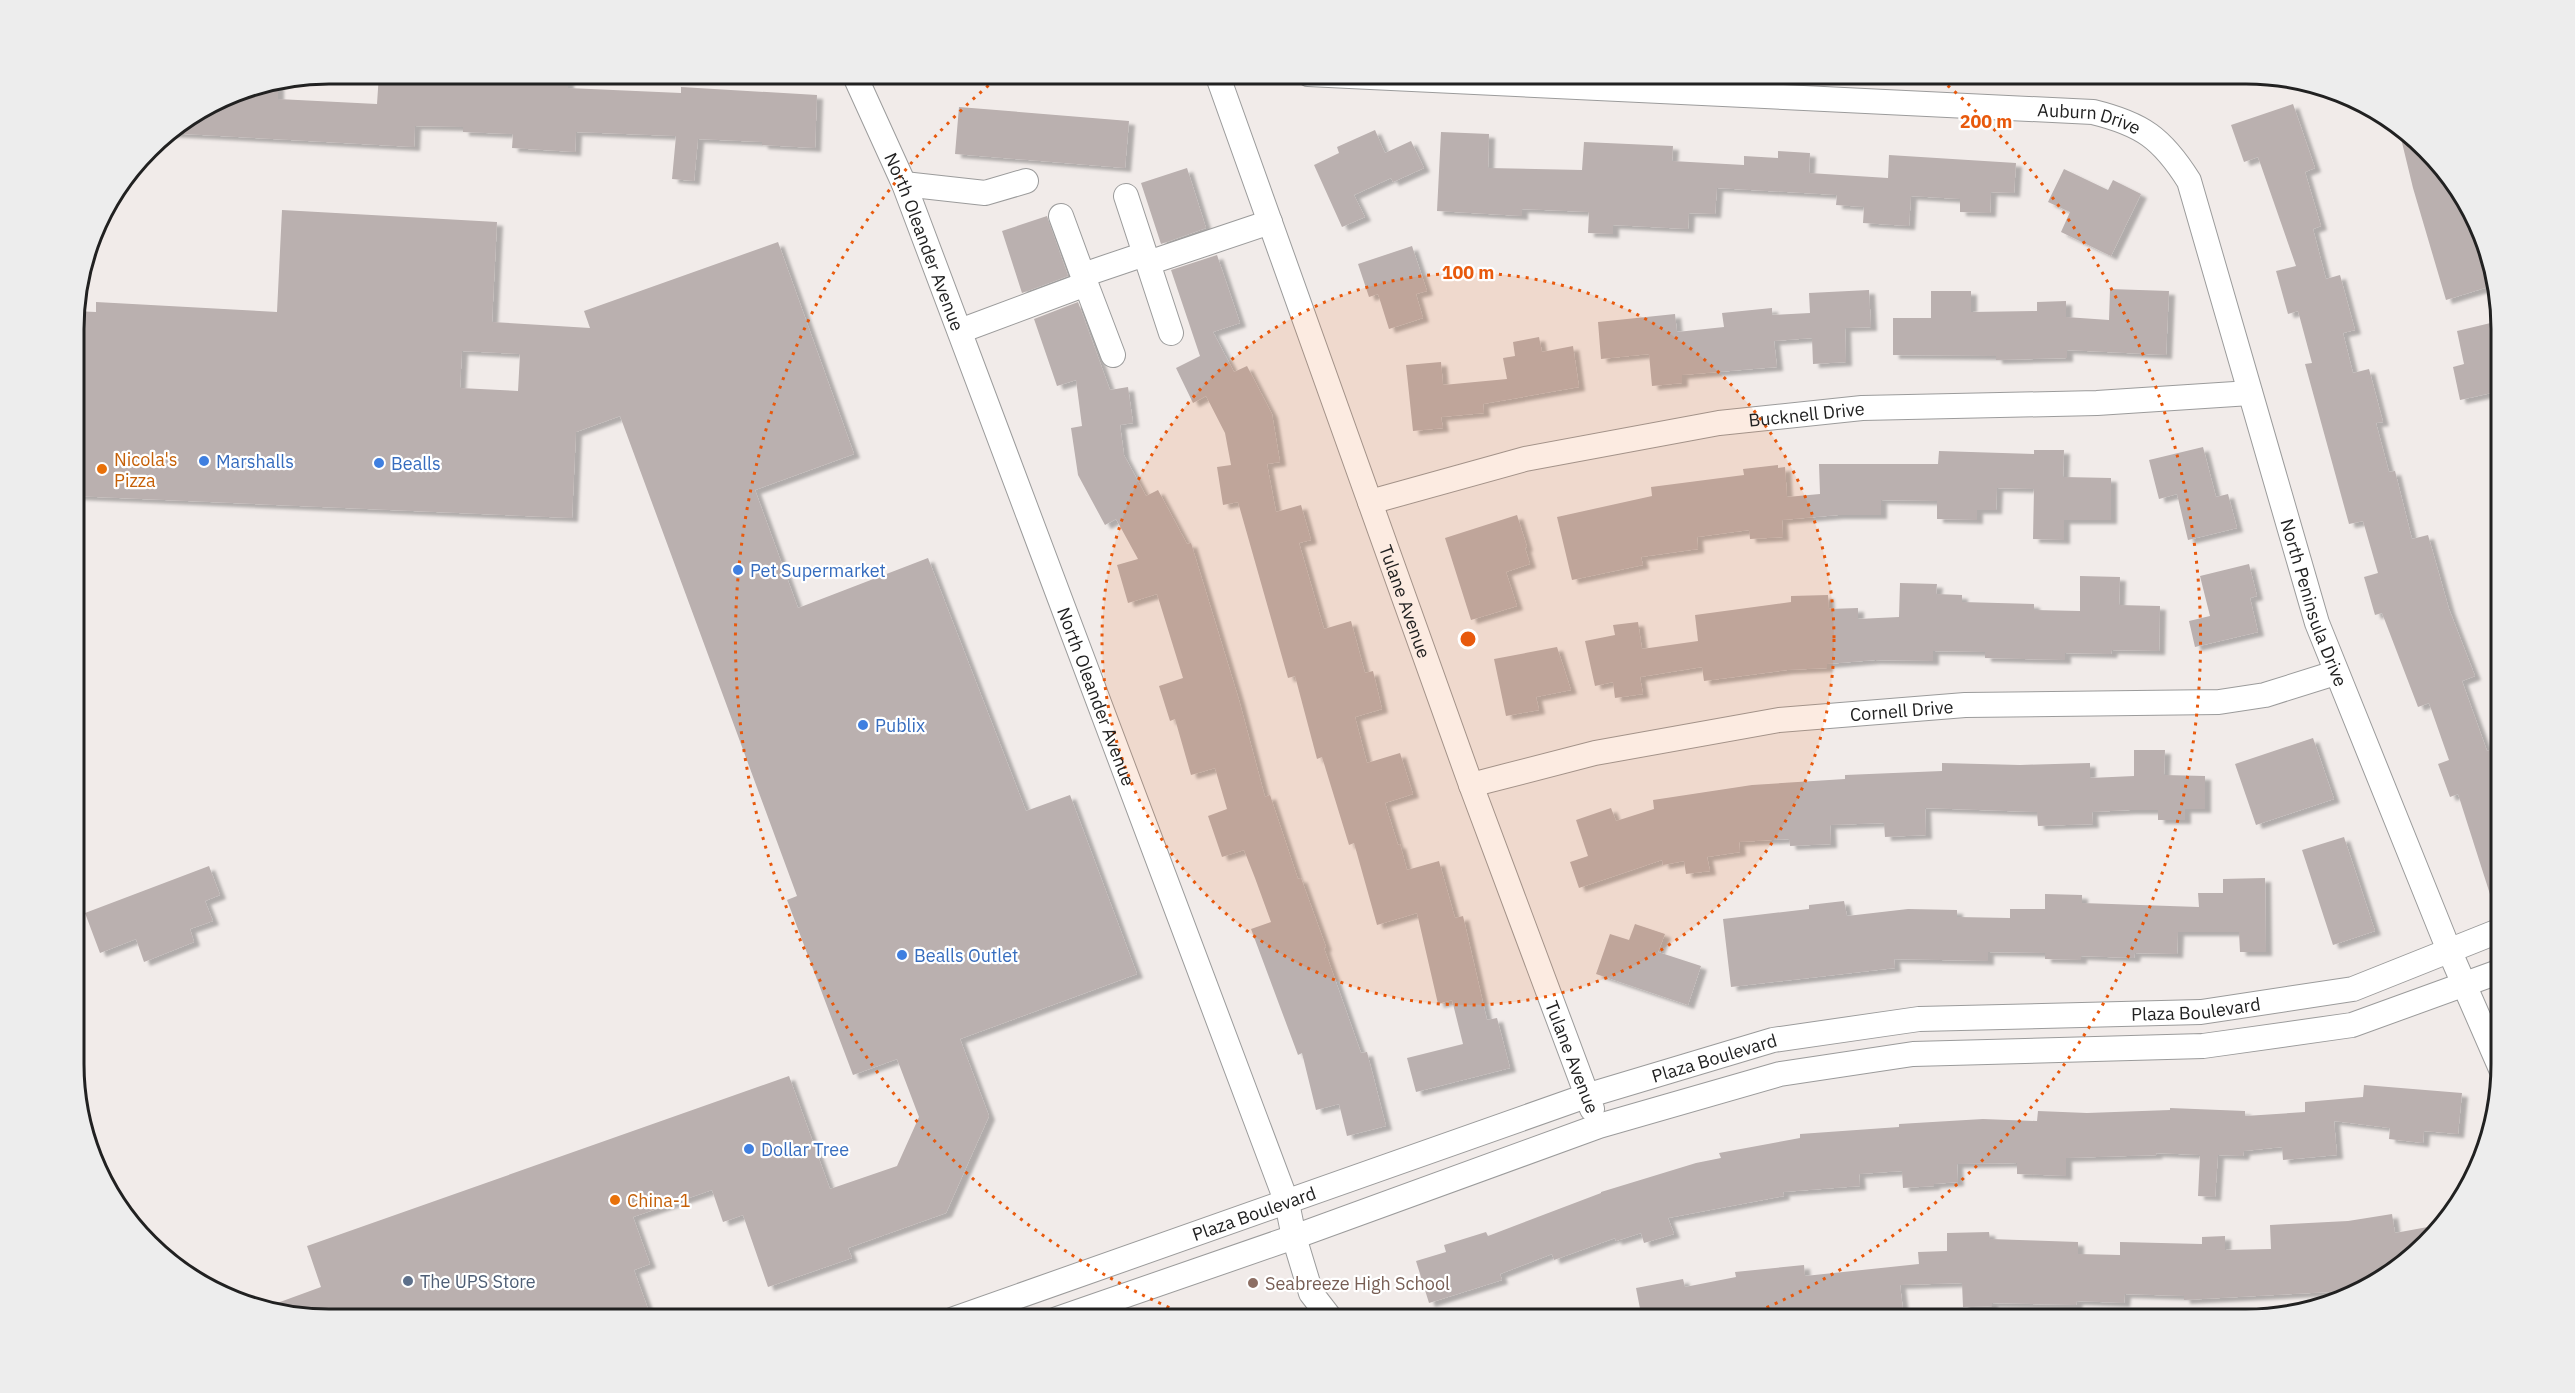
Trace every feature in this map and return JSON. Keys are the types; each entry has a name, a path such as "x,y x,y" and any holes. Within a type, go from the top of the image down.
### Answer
{"street":[{"name":"North Oleander Avenue","path":"859,84 904,184 960,331 1287,1203 1294,1237 1311,1293 1323,1309"},
{"name":"Tulane Avenue","path":"1221,84 1471,785 1599,1126"},
{"name":"Auburn Drive","path":"1515,84 2093,112 2126,120 2149,134"},
{"name":"North Peninsula Drive","path":"2149,134 2173,155 2189,181 2297,560 2335,673 2491,1048"},
{"path":"904,184 985,193 1026,181"},
{"path":"1126,196 1171,333"},
{"path":"1061,216 1113,355"},
{"path":"960,331 1084,280 1146,258 1270,222"},
{"name":"Bucknell Drive","path":"1370,502 1525,459 1719,423 1862,408 2097,404 2250,393"},
{"name":"Cornell Drive","path":"1471,785 1595,753 1779,720 1965,705 2218,702 2265,695 2335,673"},
{"name":"Plaza Boulevard","path":"983,1309 1586,1096 1773,1040 1918,1019 2201,1012 2353,989 2491,934"},
{"name":"Plaza Boulevard","path":"1086,1309 1294,1237 1599,1126 1780,1074 1913,1054 2203,1046 2352,1025 2491,975"}],"building":[{"path":"378,84 568,84 568,88 681,93 681,87 817,95 815,148 762,145 762,142 698,139 694,181 672,179 676,136 576,132 575,152 512,148 513,134 463,132 463,127 415,126 414,147 181,134 221,109 250,97 278,90 278,99 377,104"},
{"path":"2293,104 2315,168 2305,172 2321,226 2313,229 2326,279 2340,275 2355,330 2343,333 2353,373 2369,369 2383,422 2376,423 2389,472 2395,471 2412,539 2428,535 2449,609 2475,676 2462,681 2487,751 2491,750 2491,897 2458,794 2450,797 2438,764 2449,760 2429,703 2418,707 2382,613 2375,615 2364,577 2378,573 2363,521 2349,524 2305,364 2312,363 2298,311 2288,314 2276,271 2296,266 2258,157 2244,162 2231,125"},
{"path":"959,107 1129,121 1125,168 955,154"},
{"path":"1375,130 1385,153 1411,141 1424,168 1393,182 1391,178 1354,195 1365,217 1342,227 1314,165 1339,153 1337,147"},
{"path":"1441,132 1489,134 1488,168 1582,170 1584,142 1673,146 1672,161 1744,165 1744,156 1778,158 1778,151 1810,153 1809,173 1888,178 1889,155 2016,163 2014,193 1991,192 1990,213 1960,212 1960,199 1911,196 1909,226 1863,223 1864,207 1836,205 1837,195 1717,188 1715,214 1689,213 1688,229 1613,225 1613,234 1588,233 1589,212 1522,209 1522,216 1437,211"},
{"path":"2401,140 2430,167 2450,193 2473,237 2487,287 2446,300"},
{"path":"1187,168 1206,228 1161,244 1141,183"},
{"path":"2064,169 2108,190 2113,180 2141,194 2111,256 2061,232 2070,212 2048,202"},
{"path":"282,210 497,222 492,322 590,328 584,311 778,242 854,454 755,490 798,608 928,558 1026,811 1070,795 1137,974 960,1039 989,1116 946,1213 848,1248 852,1258 768,1287 743,1215 723,1222 712,1190 633,1217 650,1264 634,1270 648,1309 329,1309 277,1303 321,1287 307,1246 789,1076 830,1189 897,1166 919,1117 897,1059 853,1075 787,900 797,896 620,416 576,432 572,518 84,496 84,329 85,312 96,312 96,302 277,312","holes":["462,351 520,354 518,391 460,388"]},
{"path":"1047,216 1068,276 1022,293 1002,231"},
{"path":"1412,246 1427,291 1416,294 1423,318 1389,329 1378,294 1369,297 1358,264"},
{"path":"1217,255 1240,323 1213,332 1234,372 1247,366 1272,414 1280,462 1267,464 1276,512 1301,505 1311,540 1299,543 1324,629 1351,621 1365,673 1373,671 1382,709 1355,717 1367,763 1400,753 1413,794 1385,803 1398,845 1400,844 1407,870 1439,861 1455,918 1463,916 1487,1020 1497,1018 1510,1068 1416,1092 1407,1058 1463,1044 1452,1000 1438,1004 1417,913 1377,925 1354,843 1349,845 1322,757 1317,759 1295,676 1288,678 1238,502 1223,505 1217,467 1231,465 1225,433 1206,396 1193,403 1176,368 1200,356 1171,270"},
{"path":"2110,289 2169,291 2166,355 2067,350 2067,358 1996,360 1996,356 1893,355 1893,318 1931,318 1931,291 1971,291 1971,312 2037,311 2037,302 2066,301 2066,317 2109,320"},
{"path":"1869,290 1871,327 1845,328 1846,362 1813,364 1812,338 1774,341 1777,367 1682,375 1682,383 1652,386 1649,354 1601,359 1598,322 1675,314 1677,332 1724,327 1722,313 1772,308 1772,315 1810,313 1809,293"},
{"path":"1078,302 1110,390 1128,387 1133,423 1120,425 1124,455 1146,496 1158,490 1187,544 1191,543 1239,700 1265,797 1270,795 1298,879 1301,878 1326,947 1324,948 1361,1053 1367,1052 1386,1126 1347,1136 1339,1104 1316,1110 1302,1053 1298,1055 1251,929 1271,922 1255,878 1244,850 1222,857 1208,816 1227,809 1215,768 1191,775 1175,719 1170,721 1159,686 1183,678 1157,594 1128,603 1117,565 1138,559 1116,519 1105,525 1078,475 1071,428 1082,426 1076,380 1057,386 1034,319"},
{"path":"2491,323 2491,393 2460,400 2453,367 2464,364 2457,331"},
{"path":"1539,337 1542,352 1573,346 1579,387 1483,404 1484,413 1441,417 1443,428 1413,431 1406,365 1441,362 1443,385 1507,379 1503,358 1515,356 1513,342"},
{"path":"2203,447 2216,497 2228,494 2237,528 2188,540 2177,494 2159,499 2149,460"},
{"path":"2034,450 2064,450 2063,477 2111,478 2111,520 2064,520 2064,540 2033,539 2034,489 1997,488 1996,510 1977,510 1977,520 1937,519 1937,501 1881,500 1881,515 1838,515 1782,520 1783,537 1750,539 1749,530 1697,537 1698,549 1641,557 1643,565 1572,580 1557,517 1652,496 1651,487 1744,475 1743,469 1778,465 1778,468 1785,467 1787,497 1820,494 1819,464 1938,464 1939,451 2034,454"},
{"path":"1517,515 1530,564 1506,572 1517,606 1471,620 1445,538"},
{"path":"2249,564 2257,596 2250,598 2258,632 2195,647 2189,621 2210,616 2200,576"},
{"path":"2080,576 2120,577 2119,605 2160,606 2159,651 2112,650 2111,654 2065,653 2065,660 1985,658 1985,652 1933,651 1933,661 1875,660 1827,664 1827,668 1787,670 1704,681 1702,667 1640,677 1643,694 1615,698 1613,682 1595,686 1585,641 1615,635 1613,625 1638,622 1642,649 1698,641 1695,615 1791,602 1791,596 1828,595 1829,609 1858,608 1858,619 1899,617 1900,583 1937,584 1936,594 1962,595 1962,602 2034,604 2034,610 2080,611"},
{"path":"1557,647 1571,690 1536,697 1539,710 1506,716 1494,659"},
{"path":"2313,738 2334,799 2256,825 2235,764"},
{"path":"2134,750 2165,750 2164,775 2205,776 2205,809 2185,809 2185,820 2158,820 2158,810 2130,810 2092,812 2093,824 2038,826 2037,812 1925,808 1926,835 1885,837 1884,823 1830,825 1831,844 1790,846 1789,839 1739,842 1740,852 1707,857 1710,871 1686,874 1684,861 1663,865 1662,860 1579,888 1570,862 1588,856 1576,820 1611,808 1616,821 1654,809 1653,800 1752,785 1845,779 1845,775 1942,771 1942,763 2020,765 2090,763 2090,778 2134,776"},
{"path":"2344,837 2375,931 2333,945 2302,850"},
{"path":"209,866 220,895 205,901 213,921 190,929 194,942 144,962 136,939 100,953 85,913"},
{"path":"2265,878 2266,952 2240,952 2239,932 2178,932 2177,954 2135,953 2134,958 2081,956 2081,960 2045,959 2045,953 1988,952 1988,961 1894,959 1895,968 1731,987 1723,919 1809,909 1809,905 1844,901 1847,916 1908,909 1957,910 1957,917 2010,918 2010,909 2045,909 2045,894 2082,895 2082,903 2199,907 2198,893 2223,893 2223,879"},
{"path":"1635,924 1665,934 1658,952 1701,966 1688,1005 1596,974 1610,934 1629,940"},
{"path":"2364,1085 2462,1093 2458,1134 2424,1131 2423,1143 2389,1139 2390,1128 2334,1121 2337,1155 2283,1160 2282,1147 2244,1151 2243,1156 2218,1155 2215,1197 2198,1196 2200,1155 2156,1153 2157,1155 2066,1158 2066,1176 2017,1174 2017,1163 1957,1164 1958,1182 1903,1188 1902,1171 1859,1174 1860,1186 1783,1192 1784,1196 1668,1218 1674,1234 1644,1243 1641,1233 1616,1241 1615,1238 1554,1260 1552,1254 1500,1274 1502,1280 1429,1303 1416,1261 1446,1252 1444,1245 1486,1232 1488,1236 1601,1192 1696,1163 1721,1158 1719,1153 1800,1138 1800,1134 1899,1127 1899,1124 1983,1119 2037,1121 2038,1111 2087,1113 2170,1110 2170,1108 2245,1111 2245,1116 2305,1112 2305,1102 2363,1097"},
{"path":"2392,1214 2395,1233 2429,1227 2408,1248 2382,1268 2354,1284 2329,1292 2184,1300 2184,1296 2125,1294 2124,1303 2077,1301 2076,1305 1992,1303 1992,1306 1963,1307 1962,1283 1900,1285 1903,1309 1640,1309 1636,1288 1683,1279 1685,1287 1736,1277 1735,1272 1804,1265 1805,1276 1919,1264 1918,1252 1947,1251 1947,1233 1989,1232 1990,1239 2078,1242 2078,1254 2120,1255 2120,1242 2202,1244 2202,1237 2225,1236 2225,1250 2271,1249 2270,1225 2348,1221"}],"place":[{"name":"Marshalls","path":"204,461"},
{"name":"Bealls","path":"379,463"},
{"name":"Nicola's Pizza","path":"102,469"},
{"name":"Pet Supermarket","path":"738,570"},
{"name":"Publix","path":"863,725"},
{"name":"Bealls Outlet","path":"902,955"},
{"name":"Dollar Tree","path":"749,1149"},
{"name":"China-1","path":"615,1200"},
{"name":"The UPS Store","path":"408,1281"},
{"name":"Seabreeze High School","path":"1253,1283"}]}
